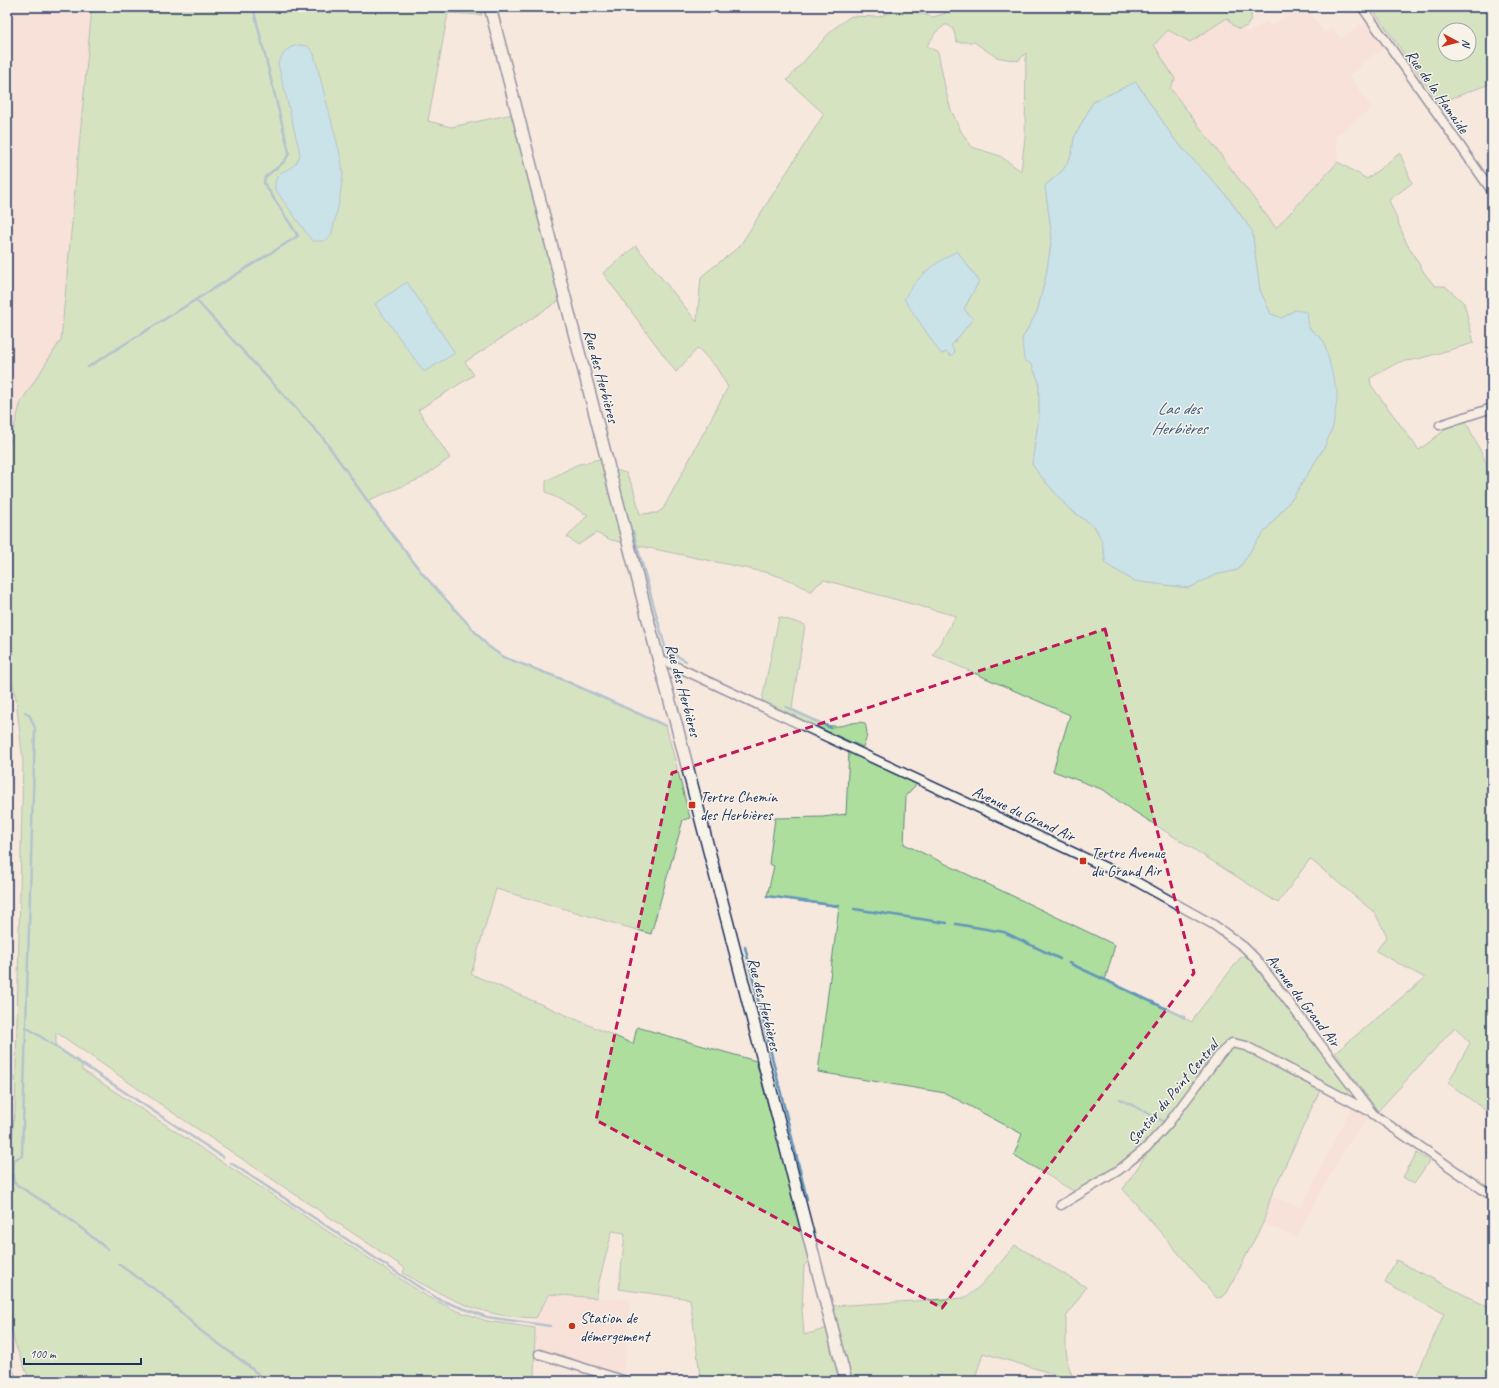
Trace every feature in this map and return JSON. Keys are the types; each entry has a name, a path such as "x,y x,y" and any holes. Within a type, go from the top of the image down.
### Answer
{"street":[{"name":"Rue des Herbières","path":"490,7 658,658 680,734 846,1381"},
{"name":"Rue de la Hamaide","path":"1362,7 1492,191"},
{"path":"1440,425 1492,408"},
{"name":"Avenue du Grand Air","path":"658,658 1137,882 1214,925 1244,947 1256,959 1373,1114 1492,1196"},
{"name":"Sentier du Point Central","path":"1061,1205 1119,1170 1146,1148 1168,1124 1221,1053 1232,1043 1246,1046 1373,1114"},
{"path":"539,1354 626,1381"}],"highlighted area":[{"path":"1105,629 1194,973 942,1308 596,1120 672,773"}],"shaded area":[{"path":"10,7 92,7 61,340 21,402 7,453 7,33"},
{"path":"1300,7 1307,7 1324,33 1333,27 1340,39 1359,27 1357,24 1374,25 1389,46 1360,63 1362,66 1349,75 1372,108 1336,136 1338,162 1276,228 1170,88 1154,45 1169,30 1190,42 1227,18 1239,29 1249,32 1267,21 1271,26"},
{"path":"1352,1105 1372,1115 1348,1143 1296,1238 1263,1223 1271,1196 1301,1208"},
{"path":"549,1294 631,1300 622,1380 539,1354 539,1347 535,1345 536,1318"}],"green space":[{"path":"92,7 480,7 482,15 448,13 428,121 451,127 513,114 560,300 465,362 474,375 418,410 450,458 422,478 367,501 422,573 488,646 503,657 559,678 666,726 690,818 683,820 651,934 496,889 471,974 633,1044 637,1027 756,1061 810,1260 804,1266 802,1308 804,1335 828,1328 840,1381 700,1381 690,1299 619,1289 625,1233 612,1231 598,1286 597,1298 549,1294 536,1318 511,1316 483,1311 437,1292 403,1273 405,1268 166,1108 56,1032 56,1047 82,1065 82,1070 428,1297 455,1310 487,1321 535,1328 534,1381 30,1381 15,1344 7,1312 7,1175 15,1110 23,761 16,699 7,657 7,453 21,402 61,340"},
{"path":"944,7 1252,7 1251,19 1247,26 1239,29 1227,18 1190,42 1168,30 1154,45 1175,79 1170,88 1276,228 1338,162 1367,179 1400,153 1412,183 1389,200 1407,244 1425,274 1435,286 1445,286 1464,303 1474,343 1418,359 1399,362 1370,378 1371,385 1419,450 1441,433 1453,421 1464,418 1492,474 1492,1115 1448,1083 1470,1043 1455,1027 1378,1111 1335,1053 1425,978 1376,951 1387,936 1375,913 1310,859 1278,903 1121,803 1104,790 1053,771 1070,715 933,655 956,616 824,580 811,592 791,581 769,573 611,540 596,533 578,545 567,537 588,515 546,492 546,481 576,465 607,457 609,468 626,473 633,487 640,514 657,513 663,509 728,387 716,367 698,348 676,372 603,273 636,246 697,322 701,277 739,247 824,114 787,80 833,29 851,16 878,17 901,8 933,17 946,13","holes":["945,25 948,25 953,29 957,42 974,42 996,57 1018,61 1026,53 1025,137 1021,171 1000,156 972,147 962,133 951,110 938,52 927,46 936,32","1136,82 1175,140 1226,195 1252,231 1260,290 1271,314 1282,318 1295,310 1309,328 1324,341 1325,446 1294,496 1257,541 1238,570 1215,575 1189,588 1134,581 1106,564 1102,541 1095,527 1068,508 1032,464 1039,417 1039,382 1022,339 1037,312 1046,276 1052,237 1045,186 1063,170 1072,154 1074,138 1093,102","957,251 979,281 964,309 973,319 951,346 955,352 951,356 946,352 941,354"]},
{"path":"1371,7 1492,7 1492,83 1439,103"},
{"path":"779,617 805,625 792,707 793,711 813,721 829,726 838,726 857,722 865,723 867,736 863,747 762,700"},
{"path":"849,751 917,784 906,795 904,844 1115,945 1105,980 1192,1022 1195,1016 1241,957 1245,955 1351,1089 1345,1095 1232,1041 1147,1143 1127,1161 1075,1192 1014,1155 1022,1134 945,1093 818,1072 839,907 767,896 774,866 769,864 775,818 823,817 846,814"},
{"path":"1237,1046 1320,1090 1271,1196 1263,1223 1227,1293 1223,1297 1217,1298 1123,1189 1155,1142 1228,1048"},
{"path":"1417,1153 1429,1161 1414,1184 1403,1177"},
{"path":"1015,1245 1086,1287 1066,1317 1066,1350 1068,1365 1074,1380 983,1353 974,1381 850,1381 831,1306 963,1298 969,1295 983,1282"},
{"path":"1396,1260 1492,1309 1492,1381 1462,1381 1450,1376 1447,1381 1414,1381 1444,1314 1385,1283"}],"water":[{"path":"300,45 308,46 314,54 341,158 343,173 339,203 331,236 324,241 312,241 275,189 275,181 278,176 295,165 300,153 278,64 289,49"},
{"name":"Lac des Herbières","path":"1136,82 1175,140 1226,195 1252,231 1260,290 1271,314 1282,318 1295,310 1307,312 1309,328 1324,341 1337,392 1333,427 1325,446 1294,496 1257,541 1238,570 1215,575 1189,588 1134,581 1106,564 1102,541 1095,527 1068,508 1032,464 1039,417 1039,382 1032,365 1024,360 1022,339 1037,312 1046,276 1052,237 1045,186 1063,170 1072,154 1074,138 1093,102"},
{"path":"957,251 979,281 964,309 973,319 951,346 955,352 951,356 946,352 941,354 904,299 920,277 941,260"},
{"path":"407,282 455,353 424,372 375,304"},
{"path":"7,761 10,765 7,903"},
{"path":"7,1355 18,1381 7,1381"}],"waterway":[{"path":"88,367 298,236 264,183 265,177 286,160 289,152 253,7"},
{"path":"196,300 323,438 381,520 422,573 488,646 503,657 559,678 666,726"},
{"path":"633,531 666,650 686,661"},
{"path":"786,707 831,728"},
{"path":"25,712 30,716 35,728 26,1027 223,1157"},
{"path":"767,896 839,906"},
{"path":"854,909 947,923"},
{"path":"956,924 1004,932 1060,959"},
{"path":"745,947 807,1199"},
{"path":"1069,963 1184,1017"},
{"path":"26,1027 22,1156 14,1160 14,1183 66,1216 107,1249"},
{"path":"1120,1099 1165,1122"},
{"path":"231,1163 440,1300 487,1317 550,1326"},
{"path":"118,1264 159,1292 201,1331 245,1363 266,1381"}],"place":[{"name":"Tertre Chemin des Herbières","path":"692,805"},
{"name":"Tertre Avenue du Grand Air","path":"1083,861"},
{"name":"Station de démergement","path":"572,1326"}]}
